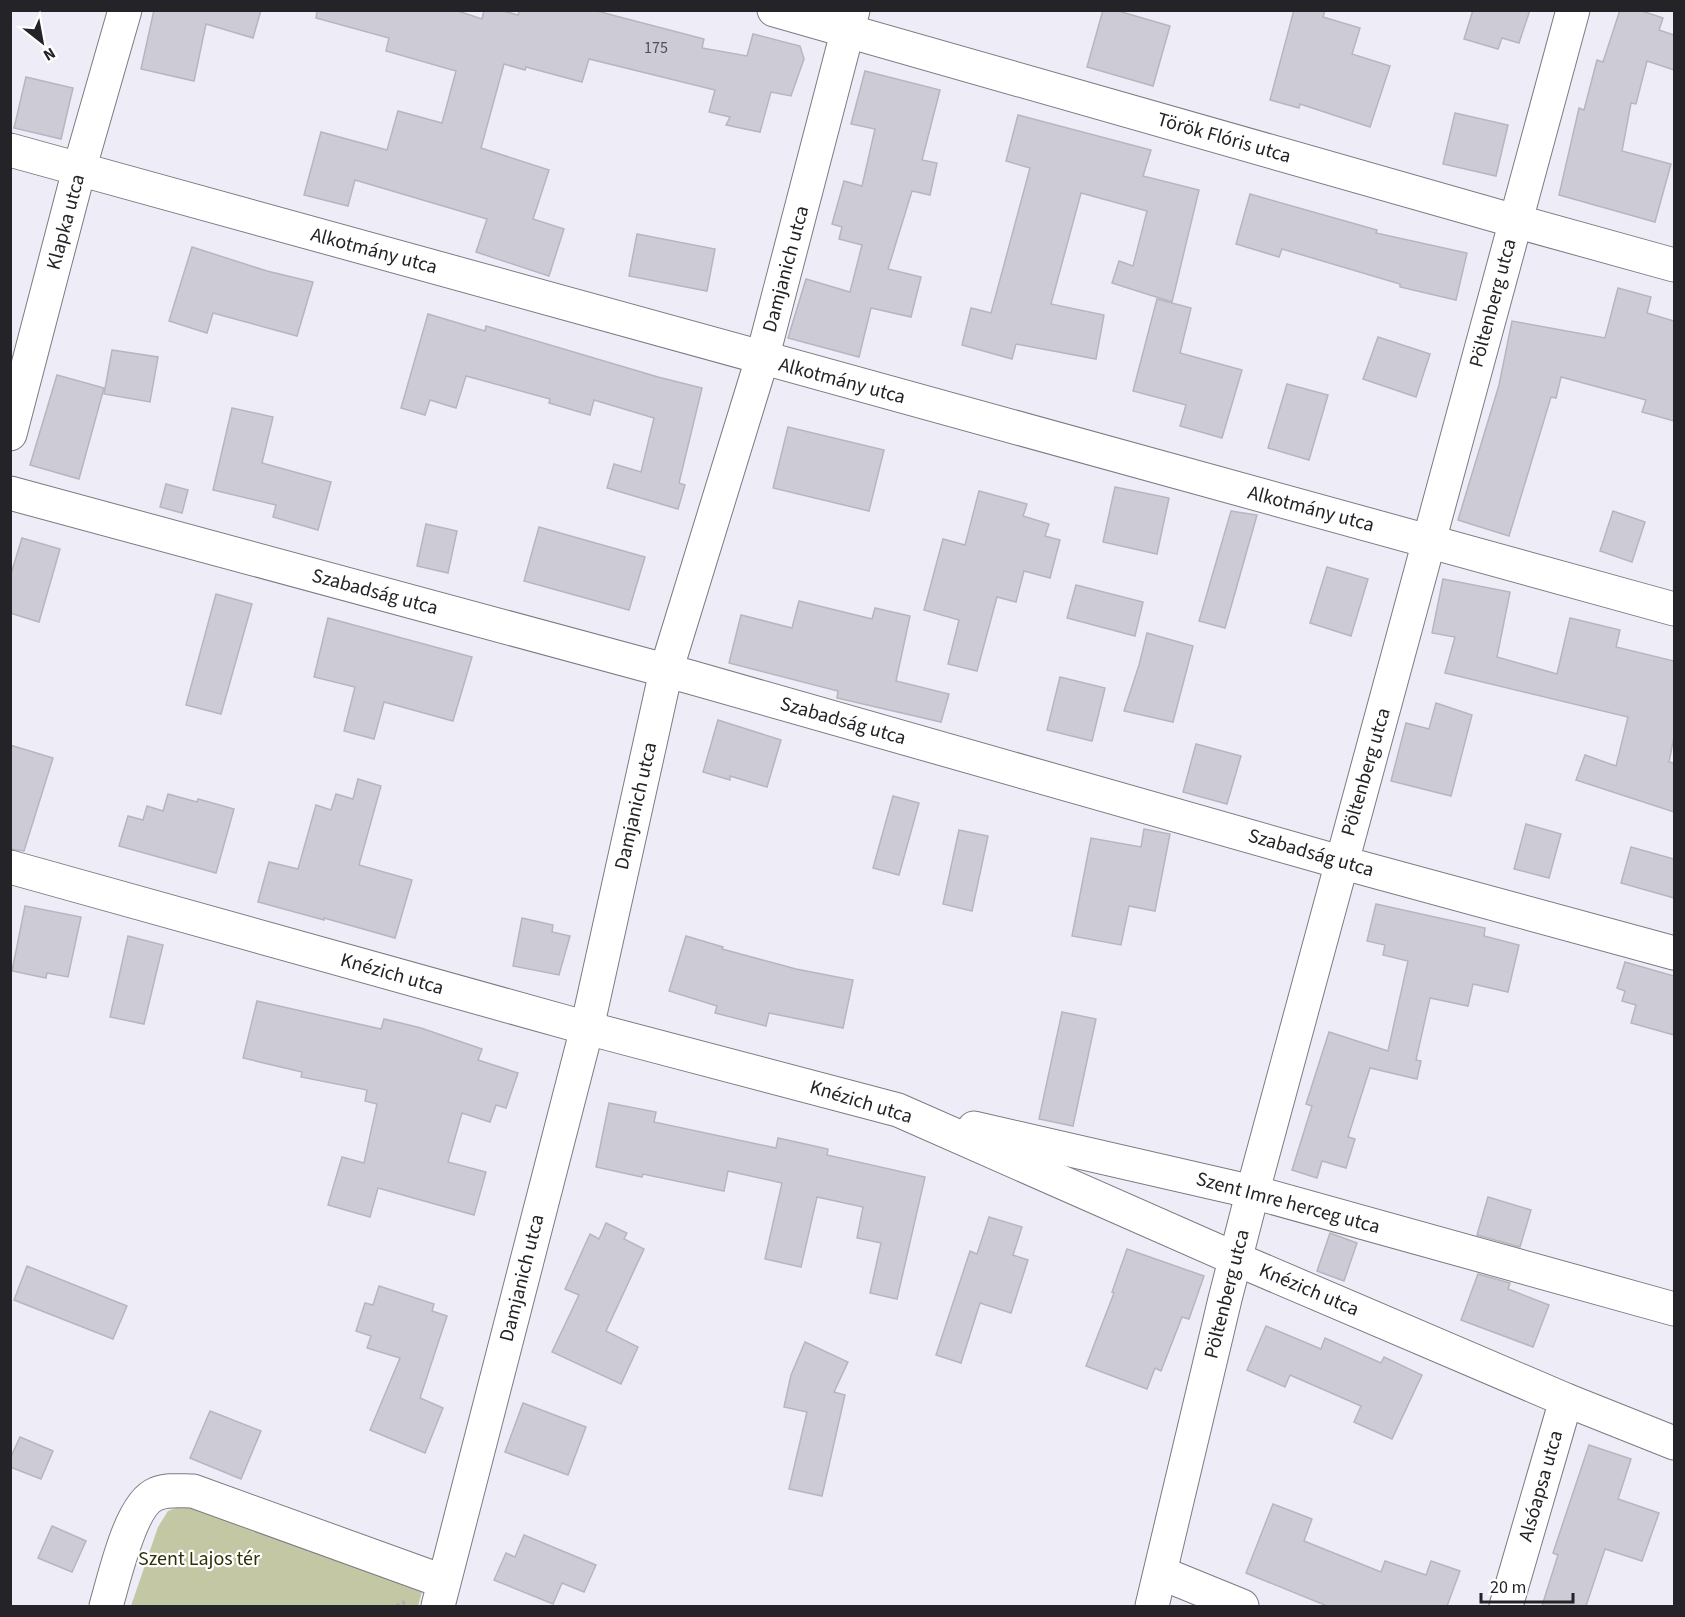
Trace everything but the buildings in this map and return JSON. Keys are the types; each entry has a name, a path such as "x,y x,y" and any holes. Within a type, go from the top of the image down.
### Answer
{"street":[{"name":"Klapka utca","path":"10,434 125,10"},
{"name":"Török Flóris utca","path":"774,10 851,21 1515,221 1674,265"},
{"name":"Pöltenberg utca","path":"1152,1606 1225,1299 1253,1192 1573,10"},
{"name":"Damjanich utca","path":"441,1593 586,1028 666,671 762,359 851,21"},
{"name":"Alkotmány utca","path":"10,150 1674,609"},
{"name":"Szabadság utca","path":"10,492 666,671 1341,862 1674,953"},
{"name":"Knézich utca","path":"10,867 586,1028 898,1110 1236,1259 1566,1400 1674,1443"},
{"name":"Szent Imre herceg utca","path":"898,1110 1253,1192 1674,1309"},
{"name":"Alsóapsa utca","path":"1506,1606 1566,1400"},
{"path":"106,1606 132,1522 142,1505 154,1494 174,1490 193,1491 431,1577 441,1593"},
{"path":"1161,1574 1242,1606"}],"green space":[{"name":"Szent Lajos tér","path":"187,1504 424,1585 418,1606 131,1606 158,1527 168,1511"}]}
